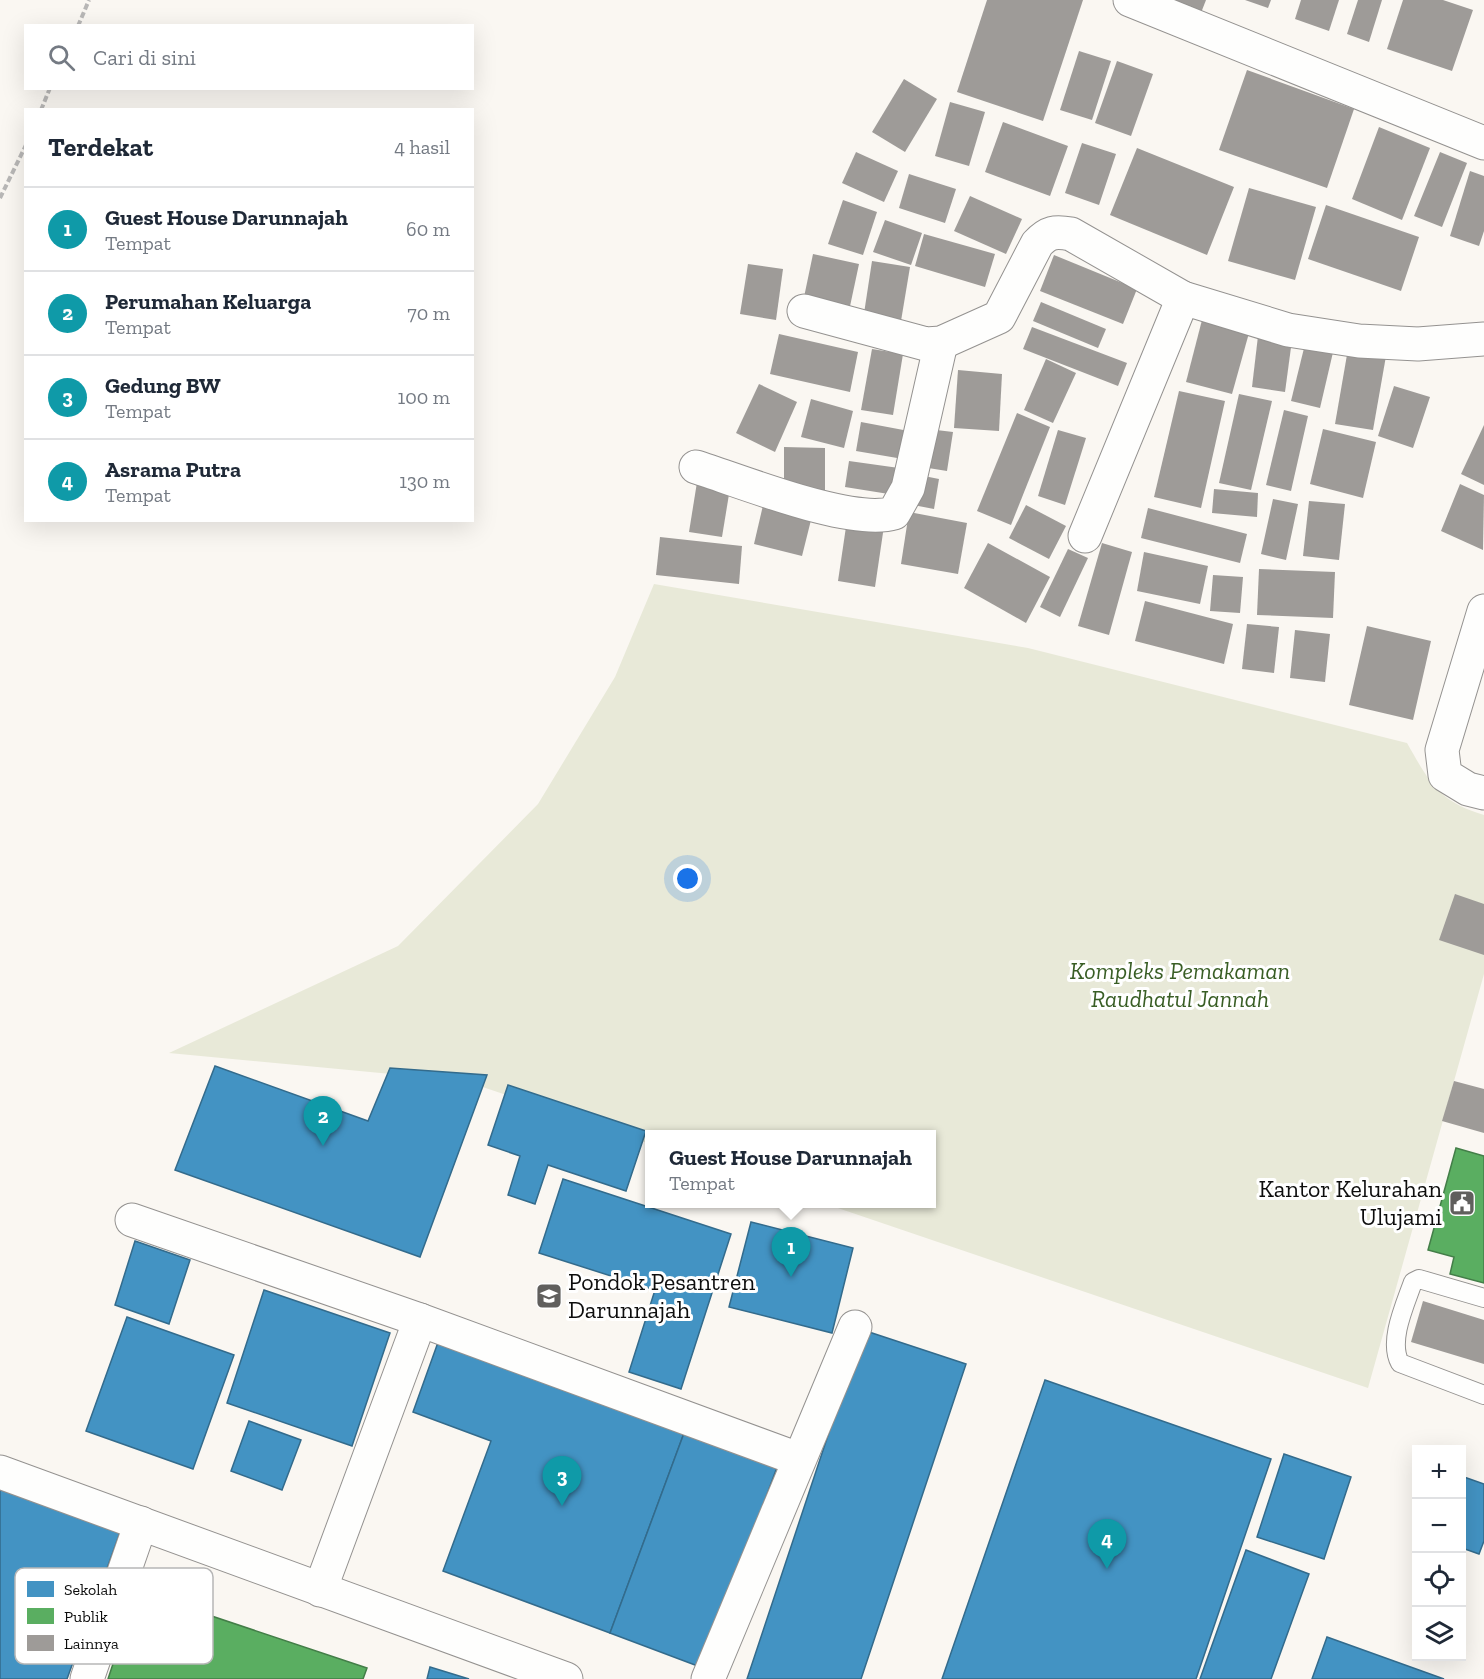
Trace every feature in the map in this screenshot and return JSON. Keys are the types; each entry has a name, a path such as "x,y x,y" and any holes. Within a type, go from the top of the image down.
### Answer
{"street":[{"path":"1130,0 1484,143"},
{"path":"804,311 926,344 941,343 999,317 1037,244 1046,234 1057,231 1071,234 1183,298 1288,330 1359,341 1418,344 1484,339"},
{"path":"1085,536 1183,298"},
{"path":"696,467 861,515 884,516 894,513 908,488 941,343"},
{"path":"1484,611 1442,750 1445,776 1468,789 1484,793"},
{"path":"132,1220 420,1320 798,1459"},
{"path":"320,1590 420,1320"},
{"path":"708,1679 855,1327"},
{"path":"0,1472 566,1679"},
{"path":"125,1568 141,1523"},
{"path":"87,1679 92,1664"}],"lane":[{"path":"1484,1298 1419,1279 1413,1282 1395,1343 1395,1355 1400,1363 1484,1395"}],"path":[{"path":"79,24 89,0"},
{"path":"42,108 49,90"},
{"path":"0,198 24,149"}],"green space":[{"name":"Kompleks Pemakaman Raudhatul Jannah","path":"654,584 1028,648 1407,743 1429,780 1445,797 1468,810 1484,815 1484,974 1368,1388 838,1208 936,1208 936,1130 645,1130 645,1142 465,1081 169,1053 398,946 538,804 615,677"}],"building: Sekolah":[{"path":"215,1066 368,1121 390,1068 487,1075 420,1257 175,1170"},
{"path":"508,1085 645,1131 626,1191 548,1165 535,1204 508,1195 520,1156 488,1145"},
{"path":"563,1179 645,1206 645,1208 652,1208 731,1234 681,1389 629,1372 655,1290 539,1253"},
{"path":"751,1222 853,1248 832,1333 729,1307"},
{"path":"135,1241 190,1260 169,1324 115,1305"},
{"path":"264,1290 390,1333 352,1446 227,1403"},
{"path":"127,1317 234,1355 193,1469 86,1431"},
{"path":"863,1330 966,1364 861,1679 747,1679"},
{"path":"441,1334 687,1425 610,1633 443,1571 491,1441 413,1412"},
{"path":"1045,1380 1271,1459 1196,1679 942,1679"},
{"path":"249,1421 301,1440 282,1490 231,1471"},
{"path":"687,1425 780,1459 703,1668 610,1633"},
{"path":"1284,1454 1351,1477 1324,1559 1257,1537"},
{"path":"1466,1478 1484,1484 1484,1541 1479,1554 1466,1549"},
{"path":"0,1482 122,1527 107,1568 15,1568 15,1664 72,1664 67,1679 0,1679"},
{"path":"1246,1550 1309,1574 1271,1679 1200,1679"},
{"path":"1327,1637 1444,1679 1312,1679"},
{"path":"430,1667 469,1679 427,1679"}],"building: Publik":[{"name":"Kantor Kelurahan Ulujami","path":"1456,1148 1484,1156 1484,1283 1450,1274 1454,1257 1428,1250"},
{"path":"213,1616 367,1668 363,1679 108,1679 113,1664 213,1664"}],"building: Lainnya":[{"path":"987,0 1083,0 1043,121 957,92"},
{"path":"1153,0 1206,0 1199,18"},
{"path":"1245,0 1271,0 1268,8"},
{"path":"1301,0 1339,0 1329,31 1295,19"},
{"path":"1358,0 1382,0 1369,42 1347,34"},
{"path":"1403,0 1443,0 1473,10 1452,71 1387,49"},
{"path":"1079,51 1111,61 1092,120 1060,110"},
{"path":"1117,61 1153,74 1131,136 1095,123"},
{"path":"1247,70 1354,109 1327,188 1219,150"},
{"path":"904,79 937,99 905,152 872,132"},
{"path":"950,102 985,112 969,166 935,156"},
{"path":"1003,122 1068,146 1050,196 985,172"},
{"path":"1379,127 1430,148 1402,220 1352,199"},
{"path":"1082,143 1116,154 1099,205 1065,193"},
{"path":"1137,148 1234,187 1207,255 1110,215"},
{"path":"856,152 898,171 884,202 842,183"},
{"path":"1440,152 1467,163 1442,227 1414,216"},
{"path":"1470,171 1484,176 1484,231 1479,246 1450,236"},
{"path":"909,174 956,189 945,223 899,208"},
{"path":"1249,188 1316,207 1295,280 1228,261"},
{"path":"970,196 1022,219 1006,254 954,231"},
{"path":"843,200 877,212 863,255 828,244"},
{"path":"1326,205 1419,237 1401,291 1308,259"},
{"path":"885,220 922,233 911,265 873,252"},
{"path":"924,234 995,254 985,287 915,266"},
{"path":"813,254 859,264 849,311 803,302"},
{"path":"1054,255 1137,289 1123,324 1040,291"},
{"path":"872,261 910,267 900,327 863,320"},
{"path":"748,264 783,269 776,320 740,314"},
{"path":"1041,302 1106,329 1098,348 1033,321"},
{"path":"1202,320 1249,333 1232,394 1186,382"},
{"path":"1032,327 1127,363 1118,386 1023,349"},
{"path":"779,334 858,352 850,392 770,374"},
{"path":"1258,336 1292,340 1285,392 1252,387"},
{"path":"1306,340 1334,348 1320,408 1291,401"},
{"path":"872,349 903,354 893,415 861,410"},
{"path":"1348,349 1386,356 1373,430 1335,424"},
{"path":"1046,359 1076,373 1053,423 1024,410"},
{"path":"958,370 1002,374 999,431 954,428"},
{"path":"759,384 797,402 775,452 736,433"},
{"path":"1394,386 1430,397 1413,448 1378,436"},
{"path":"1179,391 1225,401 1201,508 1154,497"},
{"path":"1239,394 1272,401 1251,490 1219,483"},
{"path":"811,399 853,411 844,448 801,437"},
{"path":"1284,410 1308,416 1291,491 1266,485"},
{"path":"1017,413 1050,427 1011,525 977,511"},
{"path":"861,422 914,432 909,460 856,451"},
{"path":"1484,425 1484,485 1461,474"},
{"path":"928,429 953,432 947,471 922,467"},
{"path":"1323,429 1376,442 1363,498 1310,484"},
{"path":"1058,430 1086,438 1065,505 1038,496"},
{"path":"784,447 825,448 825,491 784,491"},
{"path":"849,461 899,468 895,495 845,487"},
{"path":"914,474 939,479 934,509 908,504"},
{"path":"698,476 731,482 722,537 689,532"},
{"path":"1460,484 1484,495 1483,550 1441,531"},
{"path":"1214,489 1258,493 1257,517 1212,513"},
{"path":"1273,499 1298,504 1286,560 1261,554"},
{"path":"764,501 813,512 802,556 754,544"},
{"path":"1309,501 1345,504 1339,560 1303,556"},
{"path":"1026,505 1066,526 1049,559 1009,538"},
{"path":"1148,508 1247,534 1240,563 1141,538"},
{"path":"909,512 967,523 958,574 901,564"},
{"path":"847,520 884,526 875,587 838,581"},
{"path":"660,537 742,546 739,584 656,575"},
{"path":"988,543 1050,577 1026,623 964,588"},
{"path":"1102,543 1132,552 1109,635 1078,626"},
{"path":"1068,549 1088,558 1060,617 1040,607"},
{"path":"1144,552 1208,566 1200,604 1137,591"},
{"path":"1259,569 1335,572 1333,618 1257,615"},
{"path":"1213,575 1243,577 1240,613 1210,611"},
{"path":"1145,601 1233,624 1224,664 1135,641"},
{"path":"1247,624 1279,627 1274,673 1242,669"},
{"path":"1367,626 1431,641 1413,720 1349,705"},
{"path":"1295,630 1330,634 1325,682 1290,678"},
{"path":"1455,894 1484,904 1484,955 1439,940"},
{"path":"1454,1081 1484,1089 1484,1133 1442,1121"},
{"path":"1423,1301 1484,1320 1484,1364 1411,1342"}],"place":[{"name":"Perumahan Keluarga","path":"323,1146"},
{"name":"Kantor Kelurahan Ulujami","path":"1462,1203"},
{"name":"Guest House Darunnajah","path":"791,1277"},
{"name":"Pondok Pesantren Darunnajah","path":"549,1296"},
{"name":"Gedung BW","path":"562,1506"},
{"name":"Asrama Putra","path":"1107,1569"}]}
